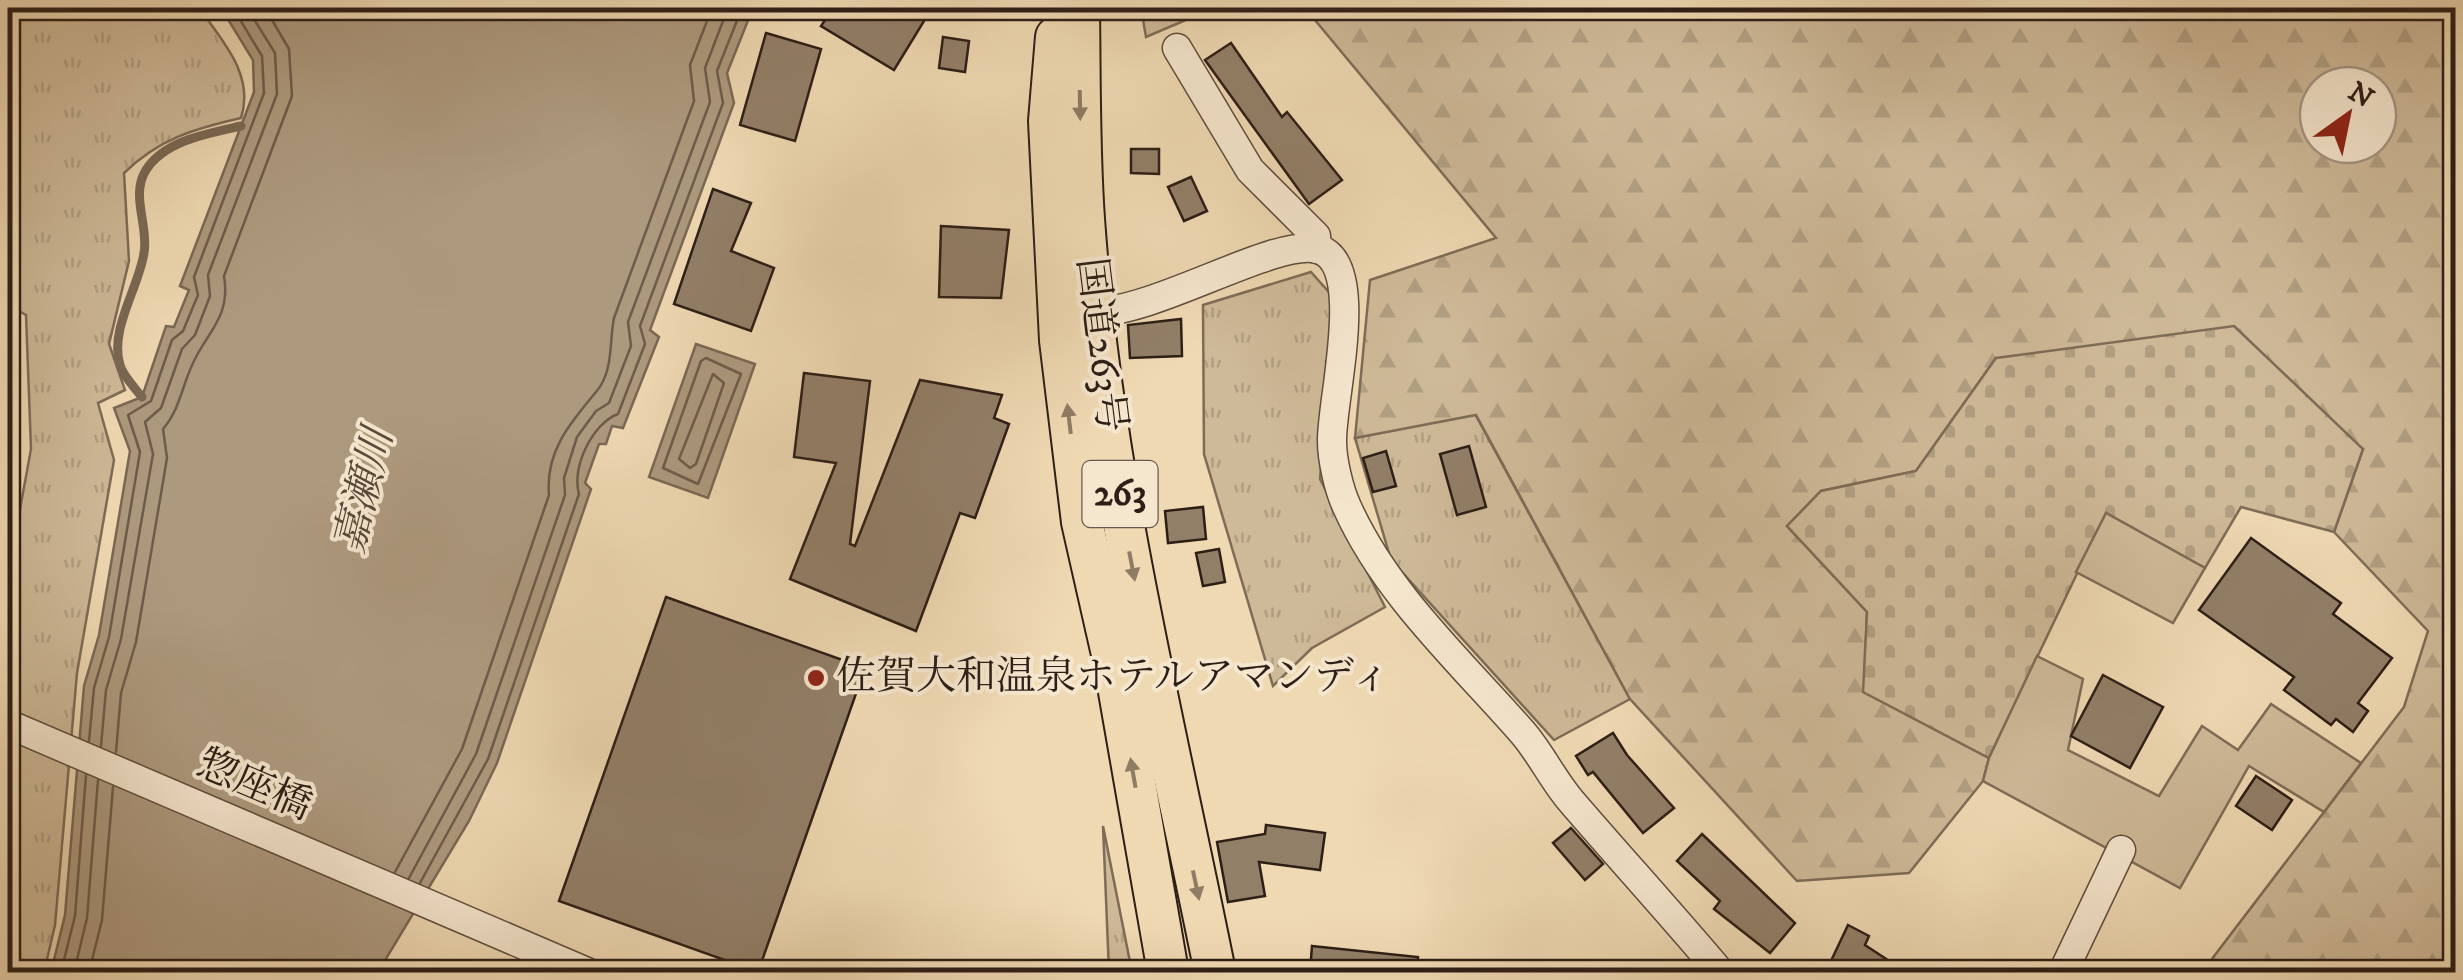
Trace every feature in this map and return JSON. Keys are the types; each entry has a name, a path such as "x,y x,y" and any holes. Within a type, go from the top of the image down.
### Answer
{"highway":[{"name":"国道263号","path":"1059,8 1049,121 1060,340 1082,522 1114,663 1168,972"},
{"name":"国道263号","path":"1079,8 1084,220 1094,312 1123,515 1215,972"}],"street":[{"path":"1178,48 1250,170 1316,236 1317,249"},
{"path":"1094,312 1116,312 1184,291 1279,252 1317,249 1336,260 1346,286 1331,444 1346,504 1379,568 1528,738 1568,797 1720,972"},
{"name":"惣座橋","path":"8,724 587,972"},
{"path":"2063,972 2121,850"}],"green space":[{"path":"8,8 199,8 234,59 244,87 241,118 178,137 150,152 124,173 129,261 109,344 125,390 98,403 114,460 77,673 55,925 44,972 8,972 8,575 31,449 26,315 8,305"},
{"path":"1141,8 1214,8 1146,37"},
{"path":"1305,8 1954,8 1964,17 1976,8 2455,8 2455,972 2202,972 2404,707 2428,631 2334,532 2363,449 1996,358 1916,471 1821,491 1787,526 1867,612 1864,692 1989,758 1983,781 1909,873 1797,881 1630,699 1476,415 1355,438 1370,280 1496,238"},
{"path":"1311,272 1335,299 1320,479 1385,607 1312,648 1273,686 1204,454 1203,305"},
{"path":"2234,326 2363,449 2334,532 2241,507 2205,568 2106,513 1989,758 1863,692 1867,612 1787,526 1821,491 1916,471 1996,358"},
{"path":"8,341 15,344 18,453 8,502"},
{"path":"1475,414 1630,699 1554,740 1391,560 1355,438"},
{"path":"2106,513 2205,568 2173,623 2076,572"},
{"path":"2037,656 2083,679 2068,750 2159,796 2202,726 2238,750 2271,704 2361,763 2324,812 2249,766 2180,888 1983,781 1989,758"},
{"path":"1103,826 1132,972 1109,972"}],"water":[{"name":"嘉瀬川","path":"221,8 753,8 727,73 734,103 650,330 659,337 623,428 612,426 606,444 599,444 585,483 591,489 497,763 469,821 378,972 51,972 65,915 84,686 99,635 130,451 114,408 142,397 166,326 174,327 189,290 180,286 254,92 253,60"},
{"path":"696,344 755,364 708,498 649,477"}],"building":[{"path":"833,8 932,8 894,70 821,26"},
{"path":"766,33 821,49 795,141 740,125"},
{"path":"943,37 969,41 965,72 939,68"},
{"path":"1231,43 1282,117 1287,112 1342,180 1309,204 1205,60"},
{"path":"1131,149 1159,149 1159,174 1131,173"},
{"path":"1191,177 1207,211 1184,221 1168,187"},
{"path":"713,189 751,203 731,251 774,268 751,331 674,304"},
{"path":"941,226 1009,230 1001,298 939,297"},
{"path":"1181,319 1182,356 1130,358 1128,325"},
{"path":"804,373 870,381 850,544 855,546 920,380 1002,395 994,418 1009,424 975,518 960,513 916,631 790,579 836,463 794,457"},
{"path":"1469,446 1486,507 1457,515 1440,454"},
{"path":"1386,451 1396,486 1373,492 1363,458"},
{"path":"1203,507 1206,539 1168,543 1165,511"},
{"path":"2251,538 2341,603 2333,614 2392,658 2358,703 2368,711 2353,732 2336,719 2331,725 2284,690 2294,677 2199,610"},
{"path":"1219,549 1225,582 1203,586 1196,553"},
{"path":"666,597 865,668 758,972 559,901"},
{"path":"2103,675 2163,707 2130,768 2071,736"},
{"path":"1613,733 1627,755 1674,808 1643,833 1593,772 1588,775 1576,756"},
{"path":"2256,776 2292,800 2272,830 2236,806"},
{"path":"1266,825 1325,833 1320,870 1259,862 1265,896 1228,902 1217,842 1265,834"},
{"path":"1571,828 1603,864 1585,880 1553,843"},
{"path":"1702,834 1795,923 1770,953 1714,909 1720,901 1677,861"},
{"path":"1848,925 1869,936 1865,945 1906,972 1854,972 1831,961"},
{"path":"1312,946 1418,957 1417,972 1310,972"}],"waterway":[{"path":"142,397 124,373 118,352 121,323 144,253 142,180 164,151 202,135 241,126"}],"place":[{"name":"佐賀大和温泉ホテルアマンディ","path":"816,678"}]}
